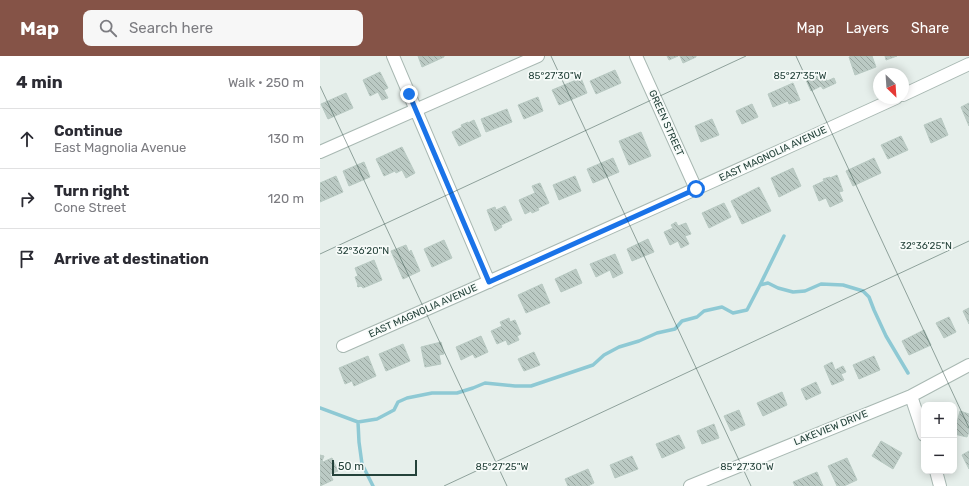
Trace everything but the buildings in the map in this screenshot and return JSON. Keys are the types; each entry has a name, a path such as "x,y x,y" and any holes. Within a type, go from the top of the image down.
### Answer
{"street":[{"path":"392,56 489,282"},
{"path":"320,152 538,56"},
{"name":"GREEN STREET","path":"636,56 696,189"},
{"path":"909,92 969,64"},
{"name":"EAST MAGNOLIA AVENUE","path":"343,346 489,282 883,104"},
{"name":"LAKEVIEW DRIVE","path":"690,486 911,396 969,365"},
{"path":"911,396 921,426"},
{"path":"937,474 940,486"}],"waterway":[{"path":"760,285 784,236"},
{"path":"320,408 358,422 377,419 394,410 398,402 407,398 432,393 457,393 485,383 531,386 593,365 604,355 619,347 639,341 657,333 675,329 682,321 697,317 704,311 722,307 733,313 747,310 760,285 768,283 778,288 793,292 805,291 821,284 843,285 863,291 869,297 886,336 908,373"},
{"path":"358,422 362,464 373,486"}],"route":[{"path":"409,94 489,282 696,189"}]}
